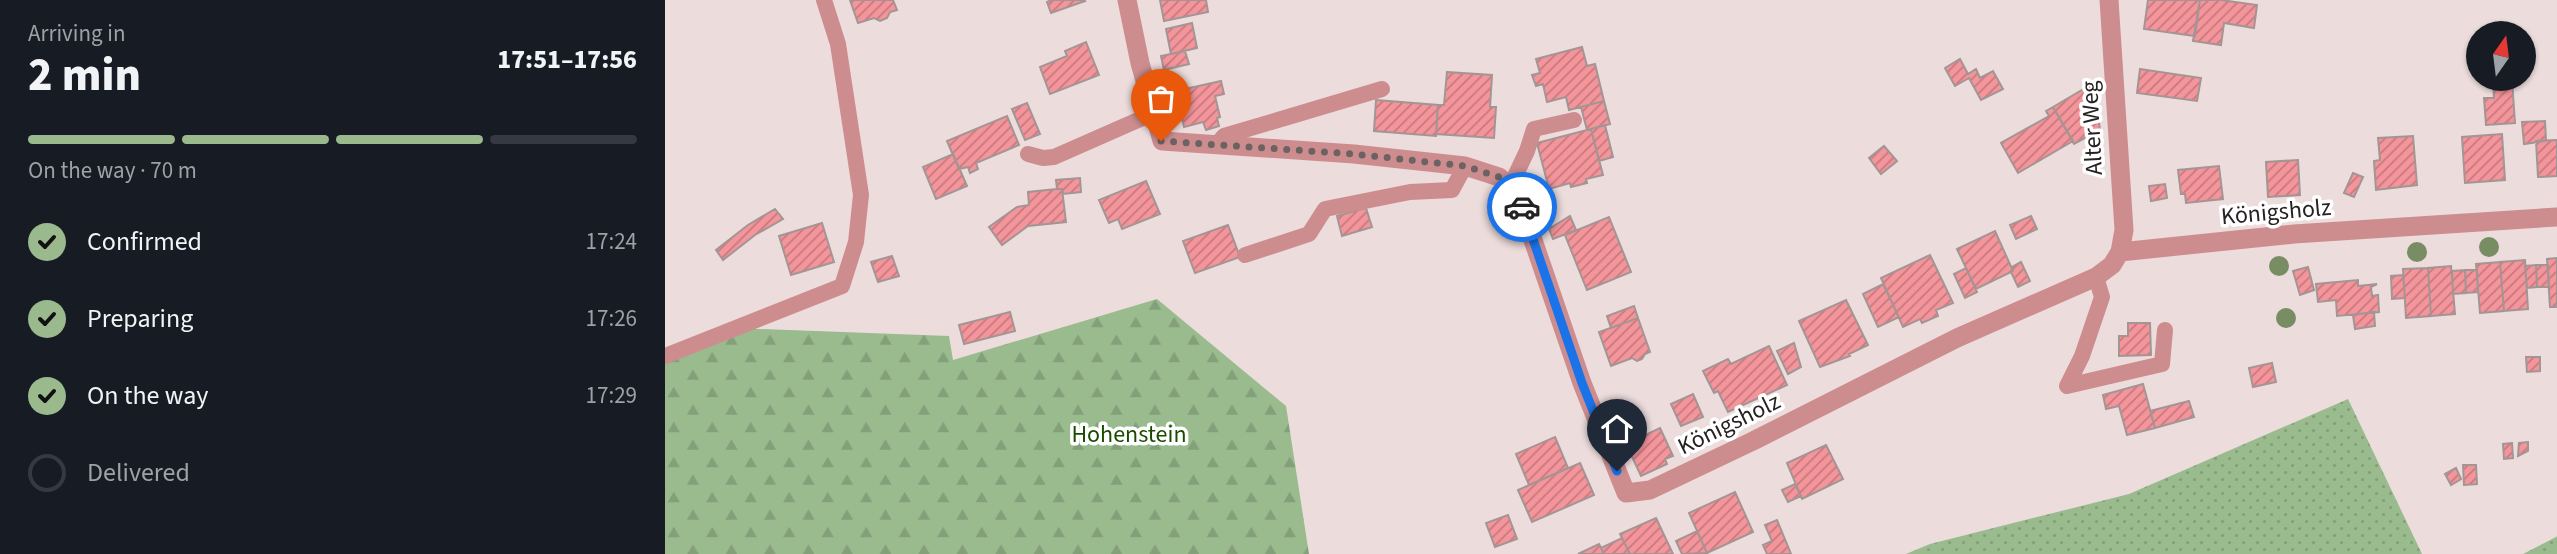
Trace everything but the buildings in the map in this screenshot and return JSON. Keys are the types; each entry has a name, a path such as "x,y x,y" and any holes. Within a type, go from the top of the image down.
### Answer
{"street":[{"path":"1127,0 1161,141 1354,154 1465,166 1489,173 1510,187"},
{"name":"Alter Weg","path":"2109,0 2124,230 2120,252"},
{"name":"Königsholz","path":"1510,187 1521,205 1582,383 1626,493 1650,490 1957,338 2096,277 2112,265 2120,252 2294,234 2557,217"}],"lane":[{"path":"665,356 842,286 856,242 861,195 838,44 824,0"},
{"path":"1216,145 1224,136 1382,89"},
{"path":"1028,154 1043,158 1054,157 1154,113"},
{"path":"1510,187 1534,129 1574,120"},
{"path":"1245,255 1309,234 1325,209 1410,192 1452,190 1465,166"},
{"path":"2096,277 2102,297 2082,356 2067,386 2162,364 2165,330"}],"green space":[{"name":"Hohenstein","path":"1157,299 1286,406 1309,554 665,554 665,356 733,328 949,336 953,360"},
{"path":"2348,399 2422,554 1906,554 1930,544 2129,494"},
{"path":"2556,537 2557,554 2523,554"}],"way so far":[{"path":"1161,141 1354,154 1465,166 1499,177 1510,187 1522,207"}],"route":[{"path":"1522,207 1582,383 1617,471"}]}
